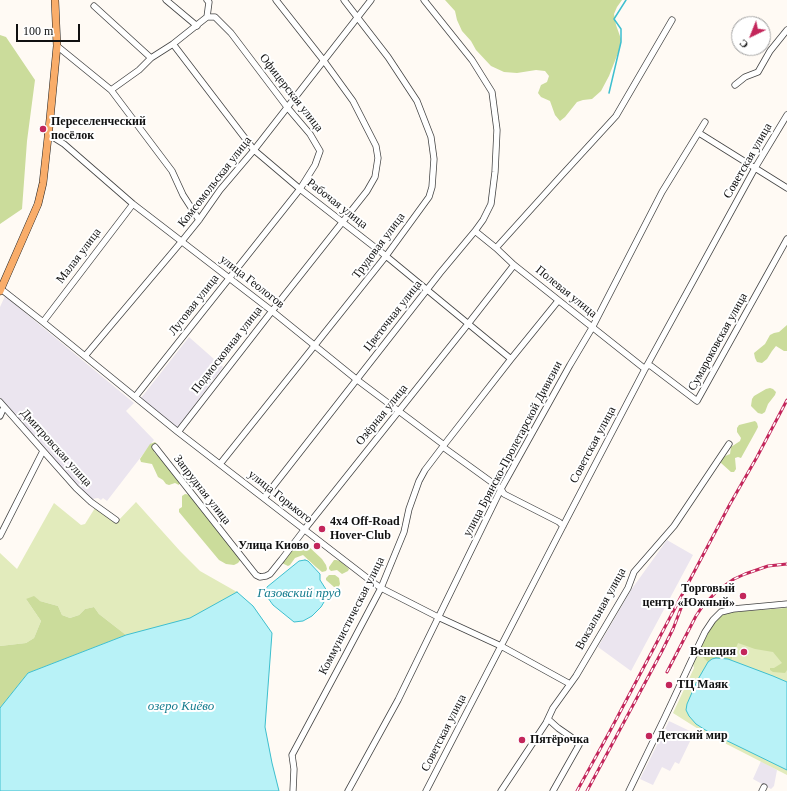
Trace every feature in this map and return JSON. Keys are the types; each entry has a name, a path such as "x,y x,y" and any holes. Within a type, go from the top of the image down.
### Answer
{"main road":[{"path":"0,290 38,204 42,183 57,46 55,0"}],"street":[{"path":"166,0 197,26"},
{"path":"112,90 139,70 151,58 173,44 207,17 209,2 207,0"},
{"name":"Подмосковная улица","path":"178,432 367,191 375,177 378,158 376,146 353,101 276,0"},
{"name":"Трудовая улица","path":"220,464 386,256 429,198 432,187 434,159 431,137 417,100 388,57 344,0"},
{"name":"Комсомольская улица","path":"85,356 199,220 220,190 324,62 371,0"},
{"name":"Цветочная улица","path":"264,498 356,379 475,231 483,220 491,204 495,172 497,130 492,92 472,60 424,0"},
{"path":"94,6 151,58"},
{"name":"Офицерская улица","path":"207,17 215,18 231,33 287,107 310,134 320,151 315,165 300,189"},
{"path":"496,248 616,116 672,20"},
{"path":"735,85 746,77 758,72 766,57 787,30"},
{"name":"Рабочая улица","path":"173,44 254,150 300,189 386,256 510,359"},
{"path":"57,46 112,90 172,171 183,195 199,220"},
{"name":"Советская улица","path":"426,791 646,367 755,168 787,115"},
{"name":"улица Брянско-Пролетарской Дивизии","path":"348,791 398,700 501,489 592,328 662,192 705,122"},
{"path":"699,133 787,188"},
{"name":"улица Геологов","path":"48,134 64,144 133,204 230,278 356,379 501,489 504,494 559,522 563,526"},
{"name":"Луговая улица","path":"135,397 300,189"},
{"name":"Малая улица","path":"44,322 133,204"},
{"name":"Полевая улица","path":"475,231 558,301 592,328 646,367"},
{"name":"Сумароковская улица","path":"646,367 651,366 698,401 787,239"},
{"name":"Озёрная улица","path":"266,576 274,569 514,265"},
{"name":"улица Горького","path":"0,290 44,322 178,432 381,588 500,646 570,684"},
{"name":"Коммунистическая улица","path":"293,791 294,769 292,755 381,588 404,532 409,509 419,481 443,446 510,359 558,301"},
{"path":"0,416 2,405"},
{"name":"Дмитровская улица","path":"2,405 76,488 91,502 116,520"},
{"name":"Вокзальная улица","path":"500,791 570,684 628,588 634,572 674,526 730,444"},
{"name":"Запрудная улица","path":"154,447 256,575 260,577 266,576"},
{"path":"0,536 43,451"},
{"path":"629,791 666,717 705,632 713,620 721,612 733,609 787,604"},
{"path":"548,718 579,745 553,791"}],"shaded area":[{"path":"5,296 134,403 126,411 154,440 107,501 103,498 101,500 98,498 92,499 88,497 0,398 0,307"},
{"path":"189,337 223,367 177,428 141,398"},
{"path":"667,540 693,555 631,671 598,647 631,590"},
{"path":"669,721 694,733 679,764 675,762 670,771 662,767 653,785 640,779"},
{"path":"761,761 777,770 774,786 771,789 753,779"}],"green space":[{"path":"445,0 622,0 614,14 621,39 620,48 609,76 601,91 592,99 577,102 560,121 555,115 550,101 541,97 538,93 541,85 547,82 549,76 545,71 536,70 517,73 504,72 491,66 476,50 471,41 462,31 455,11"},
{"path":"0,35 6,37 35,80 27,141 22,209 0,224"},
{"path":"787,325 787,351 784,351 776,346 767,359 762,363 757,362 754,353 765,344 770,335 779,332"},
{"path":"770,388 776,392 775,395 768,404 765,412 762,414 758,413 751,406 752,399 754,396"},
{"path":"755,421 758,427 741,458 735,458 736,469 734,472 731,472 721,463 721,459 730,454 731,447 740,441 741,438 737,432 739,425"},
{"path":"155,442 157,444 154,452 179,482 179,485 175,483 169,485 166,484 158,477 152,464 141,462 140,459 150,444"},
{"path":"185,494 190,495 241,559 238,563 234,565 226,564 219,560 179,512 179,509 182,507 182,496"},
{"name":"озеро Киёво","path":"136,502 200,571 237,592 253,606 272,633 265,727 279,791 0,791 0,708 28,673 126,635 99,614 94,607 85,609 79,615 70,618 62,615 58,606 26,599 41,621 34,638 26,643 0,646 0,553 17,569 54,503 81,525 85,524 95,508 116,523"},
{"path":"301,542 307,545 322,559 326,565 326,571 322,572 303,555 295,558 288,566 282,563 287,555 297,544"},
{"path":"334,560 340,561 349,569 348,571 342,574 337,570 331,571 329,567"},
{"path":"329,575 335,575 339,578 340,584 338,588 334,587 326,580"},
{"path":"34,596 40,601 58,606 62,615 70,618 79,615 85,609 94,607 99,614 126,635 28,673 0,708 0,646 26,643 34,638 41,621 26,599"},
{"path":"787,608 787,775 703,732 673,713 694,668 693,664 698,652 718,619 724,614"},
{"path":"787,608 787,670 785,673 773,672 770,670 770,668 774,668 782,663 773,652 755,649 738,643 731,660 722,658 712,659 708,662 698,652 712,626 724,614 732,612"}],"water":[{"name":"Газовский пруд","path":"299,561 308,561 320,574 320,580 327,591 327,597 321,607 312,616 303,621 294,622 273,605 265,591 267,587"},
{"name":"озеро Киёво","path":"237,592 253,606 272,633 265,727 279,791 0,791 0,708 28,673 126,635 190,618"},
{"path":"716,658 728,659 787,682 787,770 707,731 696,724 689,716 686,710 687,704 697,681 708,662"}],"waterway":[{"path":"609,93 621,42 621,29 614,19 626,0"}],"railway":[{"path":"577,791 787,400"},
{"path":"667,672 696,616 717,591 734,579 745,574 768,566 787,564"},
{"path":"587,791 661,653 673,629 683,603"}],"place":[{"name":"Переселенческий посёлок","path":"43,129"},
{"name":"4x4 Off-Road Hover-Club","path":"322,529"},
{"name":"Улица Киово","path":"317,546"},
{"name":"Торговый центр «Южный»","path":"743,596"},
{"name":"Венеция","path":"744,652"},
{"name":"ТЦ Маяк","path":"669,685"},
{"name":"Детский мир","path":"649,736"},
{"name":"Пятёрочка","path":"522,740"}]}
